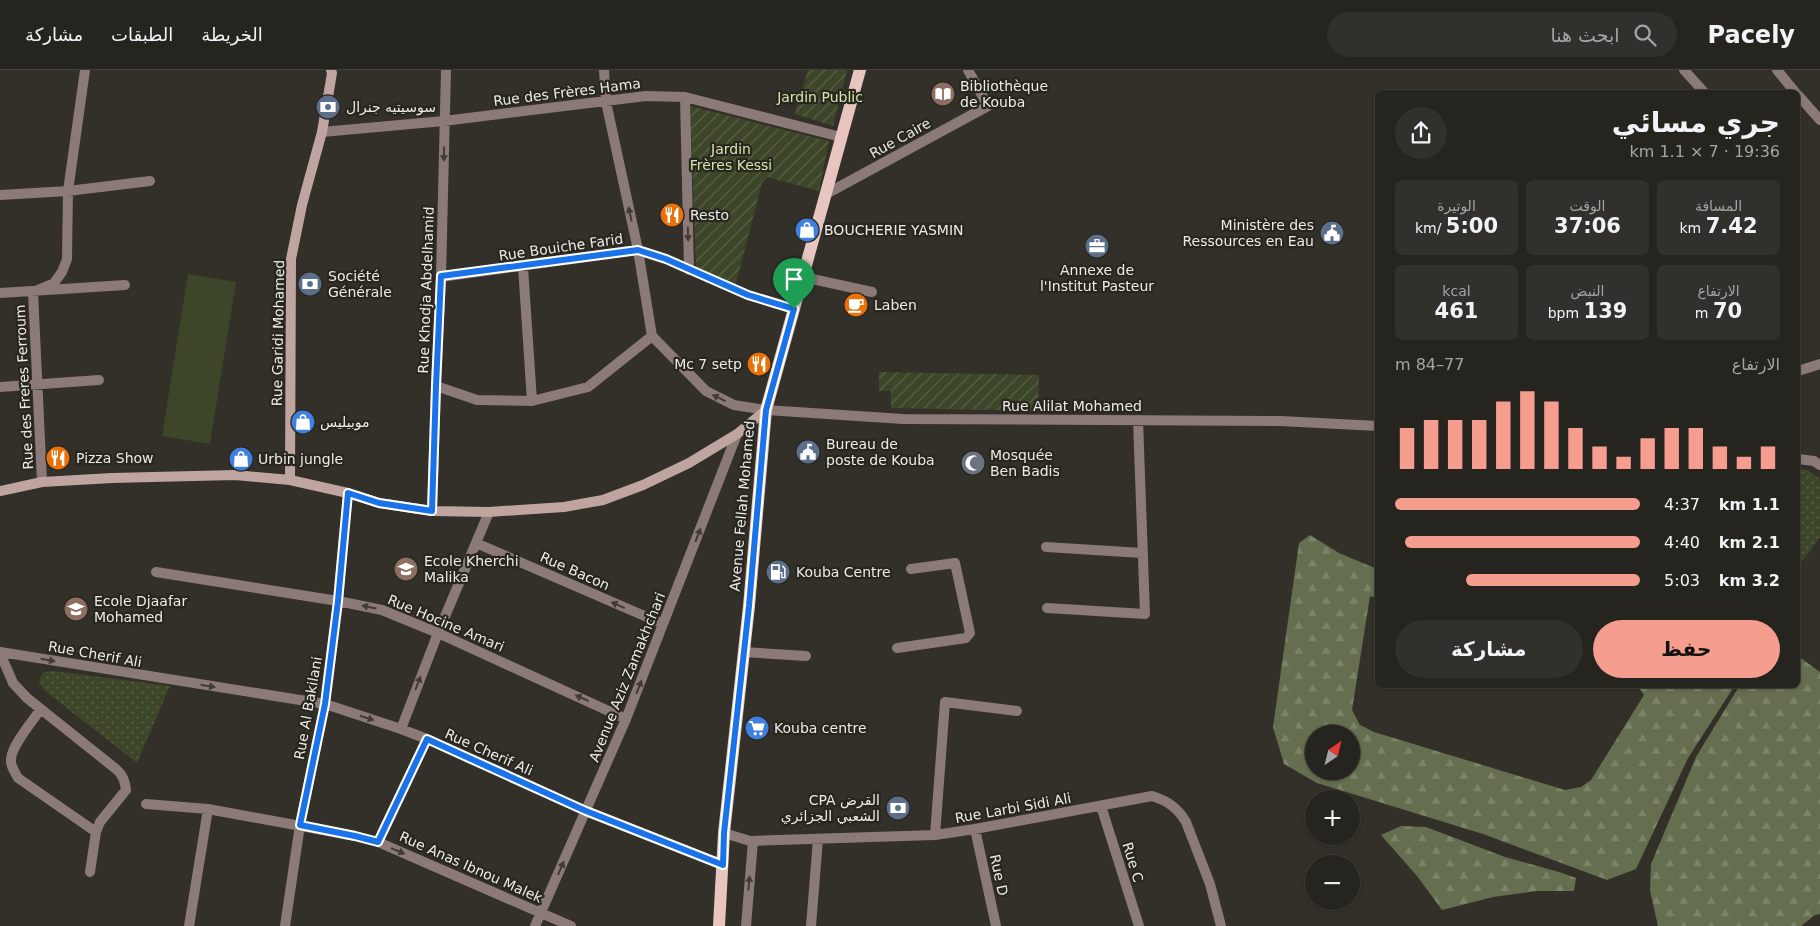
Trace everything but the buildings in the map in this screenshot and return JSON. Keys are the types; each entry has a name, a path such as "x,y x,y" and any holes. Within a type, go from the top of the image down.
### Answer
{"main road":[{"name":"Rue Garidi Mohamed","path":"290,480 291,259 302,205 322,132 331,70"},
{"name":"Avenue Fellah Mohamed","path":"719,926 724,833 766,410 860,70"},
{"path":"0,491 42,482 235,475 290,480 348,493 379,503 432,511 489,512 564,507 603,500 642,485 689,463 737,434 766,410"}],"street":[{"name":"Rue des Freres Ferroum","path":"42,482 33,292 54,283 62,272 67,259 68,191 85,70"},
{"name":"Rue Khodja Abdelhamid","path":"432,511 441,276 446,70"},
{"path":"436,386 477,400 532,401 588,386 652,336 638,250 606,102 604,70"},
{"name":"Rue Caire","path":"826,194 988,106 968,70"},
{"path":"1684,70 1702,90"},
{"path":"1777,70 1793,90"},
{"name":"Rue des Frères Hama","path":"322,132 444,122 646,96 685,97 841,137"},
{"path":"685,97 689,270"},
{"path":"1800,98 1820,120"},
{"path":"0,195 68,191 150,181"},
{"name":"Rue Bouiche Farid","path":"441,276 523,267 638,250 666,259 748,295 794,309"},
{"path":"523,267 532,401"},
{"path":"803,277 872,292"},
{"path":"0,293 125,285"},
{"name":"Rue Alilat Mohamed","path":"652,336 706,391 734,405 766,410 903,419 1280,421 1375,426"},
{"path":"1800,370 1820,364"},
{"path":"0,387 98,380"},
{"path":"1048,608 1145,614 1138,420"},
{"name":"Avenue Aziz Zamakhchari","path":"535,926 626,719 737,434"},
{"path":"1800,459 1814,461 1820,465"},
{"name":"Rue Al Bakilani","path":"285,926 300,825 325,704 338,601 348,493"},
{"path":"401,728 438,633 489,512"},
{"name":"Rue Bacon","path":"476,543 663,624"},
{"path":"1046,547 1142,553"},
{"path":"897,648 966,638 970,633 955,563 911,569"},
{"name":"Rue Hocine Amari","path":"156,572 338,601 382,610 438,633 626,719"},
{"path":"0,652 13,683 27,698 122,775 126,790 100,822 96,832 90,872"},
{"name":"Rue Cherif Ali","path":"0,652 325,704 401,728 586,811 723,865"},
{"path":"743,652 806,656"},
{"path":"935,835 946,702 1017,710"},
{"path":"40,710 12,750 10,761 13,769 18,778 96,832"},
{"path":"378,842 427,739"},
{"name":"Rue Larbi Sidi Ali","path":"724,833 753,841 935,835 976,830 1152,796 1172,805 1181,813 1186,822 1210,884 1221,926"},
{"name":"Rue Anas Ibnou Malek","path":"146,804 208,809 300,825 378,842 571,926"},
{"name":"Rue C","path":"1102,806 1139,926"},
{"path":"189,926 208,809"},
{"name":"Rue D","path":"976,830 996,926"},
{"path":"811,926 818,838"},
{"path":"746,926 753,841"}],"green space":[{"name":"Jardin Public","path":"808,70 847,70 833,126 795,114"},
{"name":"Jardin Frères Kessi","path":"690,106 829,141 819,191 767,177 762,183 735,287 696,267"},
{"path":"188,274 236,282 210,444 162,436"},
{"path":"879,372 1039,375 1038,411 891,408 891,391 879,391"},
{"path":"1800,468 1807,470 1820,479 1820,537 1800,564"},
{"path":"1310,535 1339,553 1375,568 1375,597 1370,596 1352,710 1360,725 1305,725 1305,776 1284,764 1273,727 1299,543"},
{"path":"1800,657 1820,672 1820,914 1815,915 1801,926 1658,926 1650,891 1651,864 1696,757 1738,688 1800,688"},
{"path":"53,671 170,686 137,763 45,691 39,683 41,676 44,672"},
{"path":"1639,688 1733,688 1688,758 1636,869 1607,880 1483,834 1360,796 1360,790 1340,790 1312,780 1360,780 1360,725 1374,732 1565,790 1581,787 1591,780 1644,695"},
{"path":"1401,826 1426,827 1505,857 1576,878 1574,891 1537,891 1493,897 1442,910 1417,876 1381,835"}],"place":[{"name":"Bibliothèque de Kouba","path":"943,94"},
{"name":"سوسيتيه جنرال","path":"328,107"},
{"name":"Resto","path":"672,215"},
{"name":"BOUCHERIE YASMIN","path":"807,230"},
{"name":"Ministère des Ressources en Eau","path":"1332,233"},
{"name":"Annexe de l'Institut Pasteur","path":"1097,246"},
{"name":"Société Générale","path":"310,284"},
{"name":"Laben","path":"856,305"},
{"name":"Mc 7 setp","path":"759,364"},
{"name":"موبيليس","path":"303,422"},
{"name":"Bureau de poste de Kouba","path":"808,452"},
{"name":"Pizza Show","path":"58,458"},
{"name":"Urbin jungle","path":"241,459"},
{"name":"Mosquée Ben Badis","path":"973,463"},
{"name":"Ecole Kherchi Malika","path":"406,569"},
{"name":"Kouba Centre","path":"778,572"},
{"name":"Ecole Djaafar Mohamed","path":"76,609"},
{"name":"Kouba centre","path":"757,728"},
{"name":"CPA القرض الشعبي الجزائري","path":"898,808"}],"route":[{"path":"638,250 666,259 712,281 748,295 794,309 766,410 749,606 730,764 723,865 586,811 427,739 378,842 300,825 325,704 338,601 348,493 379,503 432,511 441,276 523,267 638,250"}]}
